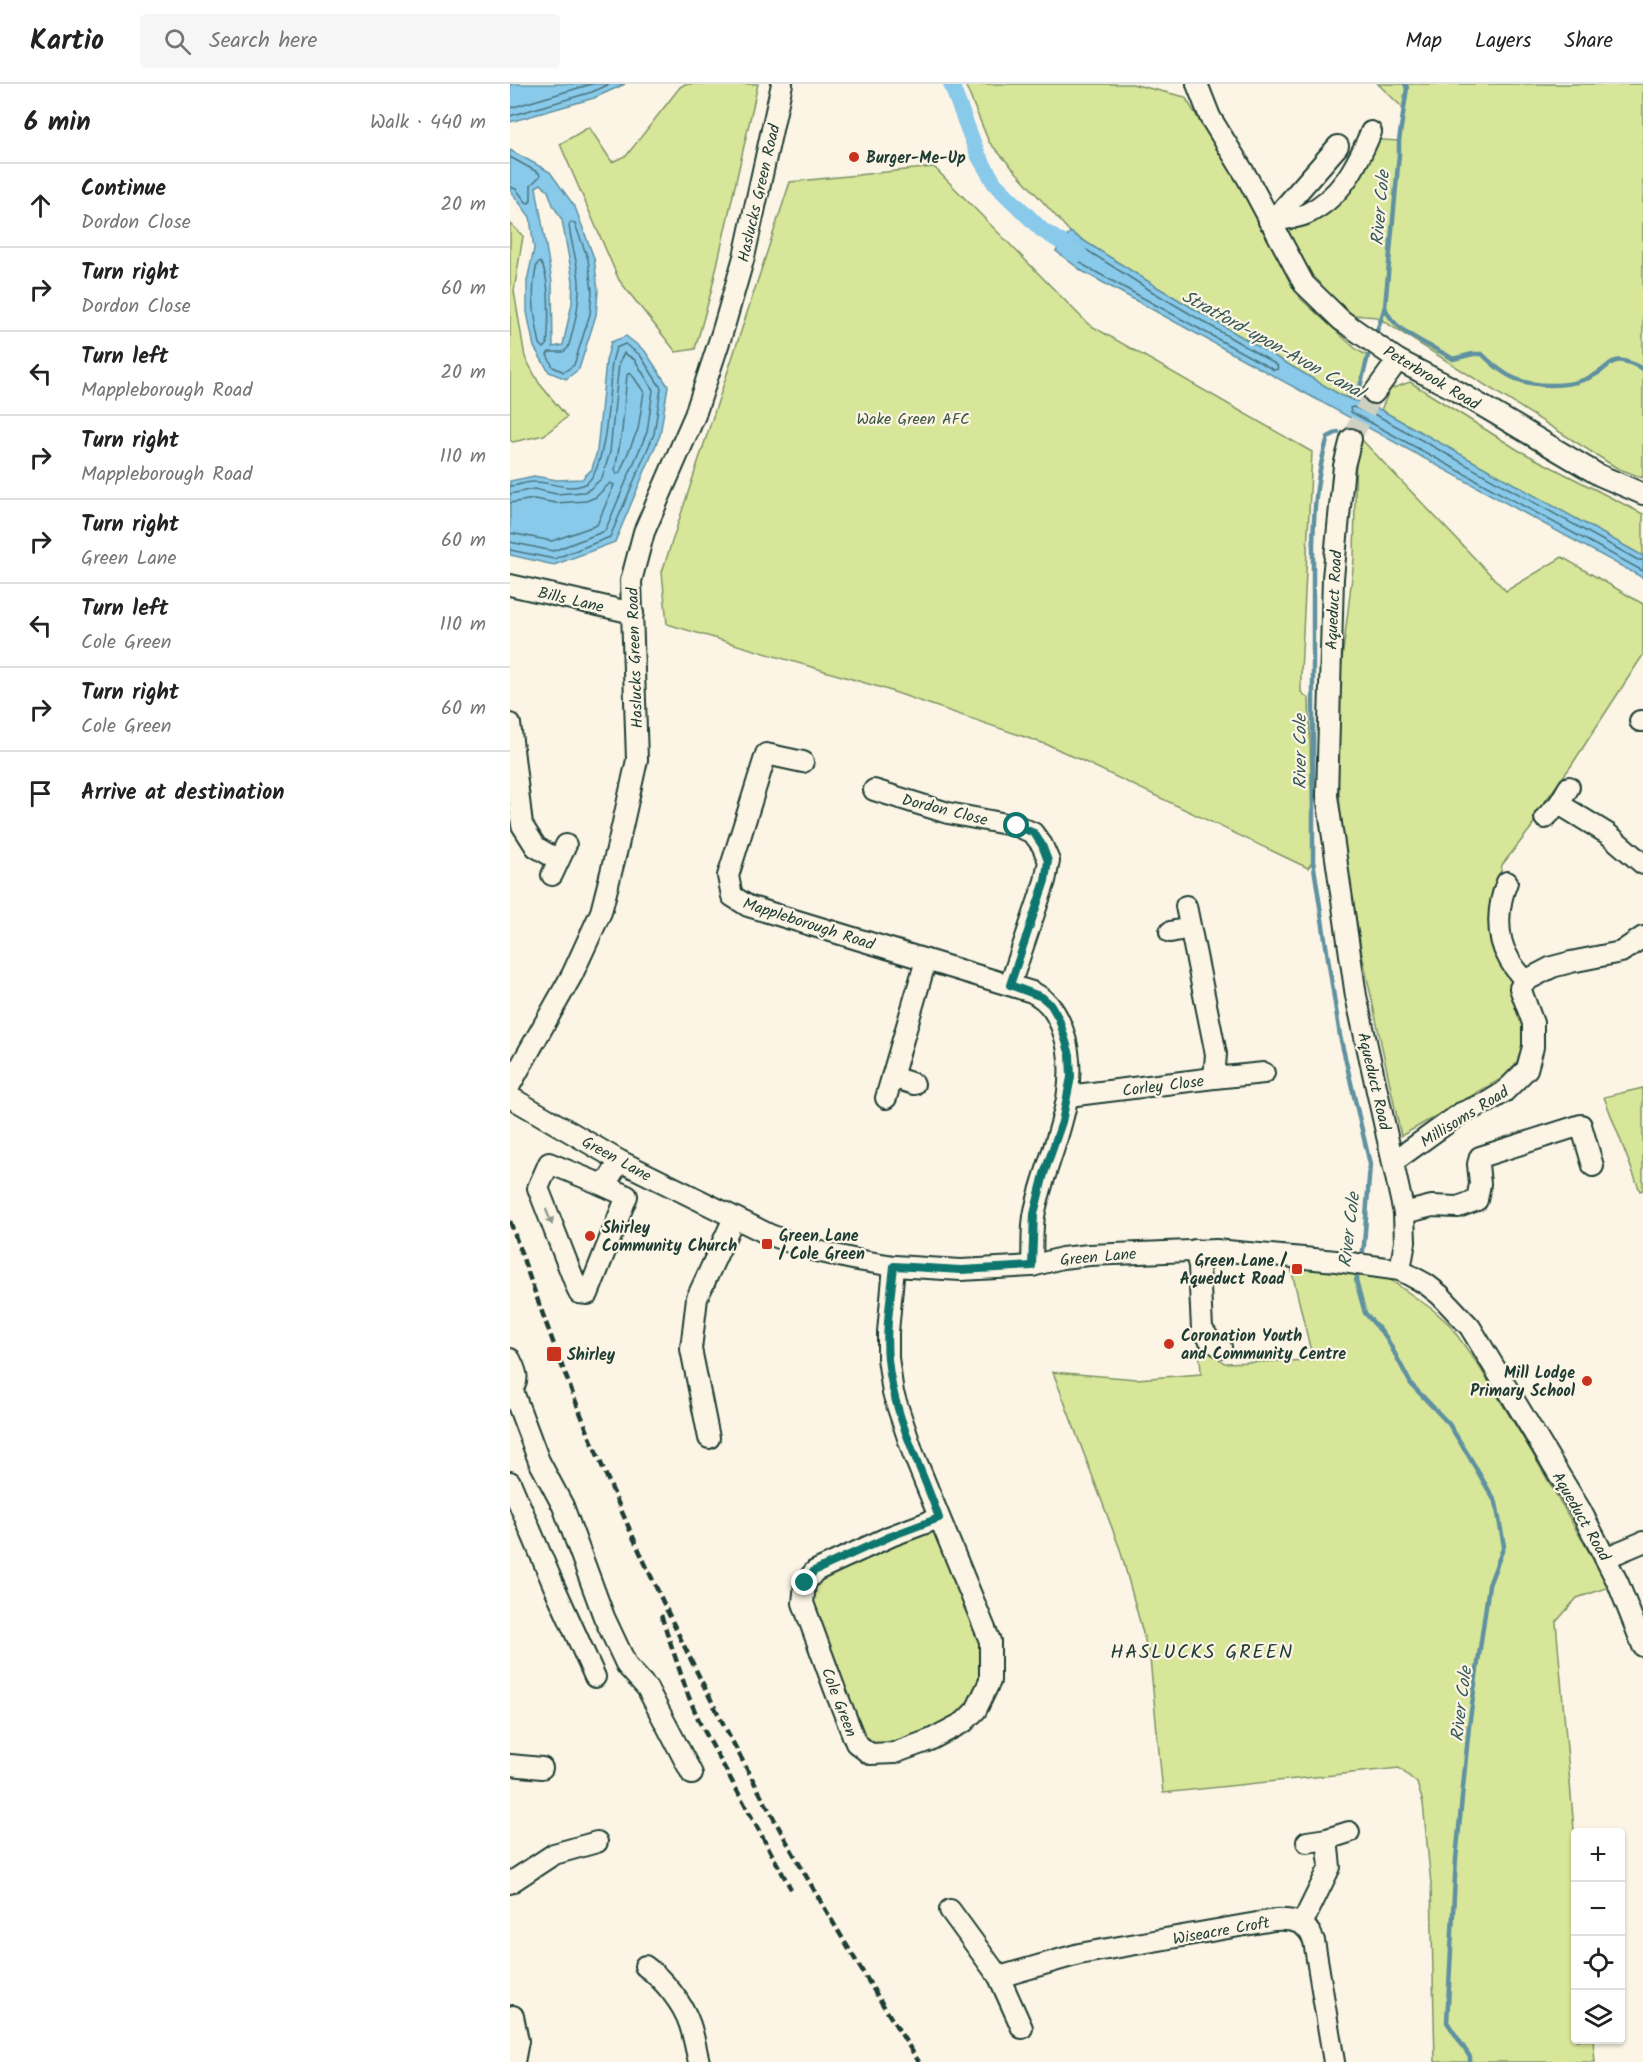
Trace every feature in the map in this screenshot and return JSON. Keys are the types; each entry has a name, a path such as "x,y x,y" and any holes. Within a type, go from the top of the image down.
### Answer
{"street":[{"name":"Haslucks Green Road","path":"510,1086 572,975 601,912 637,760 631,581 644,532 695,415 723,330 744,257 782,84"},
{"name":"Peterbrook Road","path":"1196,85 1210,117 1248,178 1304,284 1341,320 1398,360 1452,388 1599,475 1643,494"},
{"path":"1269,221 1305,214 1327,201 1343,186 1355,170 1371,132"},
{"path":"1269,221 1283,209 1338,146"},
{"path":"1374,393 1398,360"},
{"name":"Aqueduct Road","path":"1351,439 1344,465 1333,578 1327,796 1356,996 1404,1213 1405,1242 1400,1270 1426,1284 1440,1295 1470,1328 1581,1511 1618,1583 1643,1646"},
{"name":"Bills Lane","path":"510,585 633,613"},
{"path":"510,724 522,825 536,847 559,860"},
{"name":"Mappleborough Road","path":"803,762 766,754 728,876 732,896 748,906 1010,985 1042,997 1051,1005 1059,1019 1070,1055 1071,1077 1062,1122 1044,1174 1034,1214 1032,1266"},
{"name":"Dordon Close","path":"874,790 948,813 1017,826 1034,833 1048,861 1045,881 1010,985"},
{"path":"1545,818 1564,796 1643,864"},
{"path":"1507,882 1501,897 1499,922 1506,956 1525,981 1552,967 1621,952 1643,937"},
{"name":"Corley Close","path":"1068,1096 1214,1078 1216,1054 1186,906"},
{"path":"1170,932 1190,928"},
{"path":"886,1098 926,960"},
{"name":"Millisoms Road","path":"1393,1162 1461,1113 1488,1102 1504,1092 1527,1069 1533,1047 1533,1023 1520,988 1525,981"},
{"path":"1214,1078 1264,1073"},
{"path":"892,1077 914,1084"},
{"name":"Green Lane","path":"510,1097 620,1161 785,1242 894,1266 961,1270 1032,1266 1062,1258 1089,1255 1216,1250 1336,1261 1400,1270"},
{"path":"1404,1213 1432,1206 1458,1207 1477,1200 1480,1184 1478,1164 1480,1157 1581,1125 1593,1166"},
{"path":"598,1183 627,1196 588,1294 579,1293 538,1188 549,1163 598,1183 608,1180 620,1161"},
{"path":"709,1438 691,1349 694,1318 697,1298 734,1218"},
{"path":"1194,1250 1198,1266 1202,1329 1210,1340 1221,1347"},
{"name":"Cole Green","path":"894,1266 888,1332 888,1358 893,1393 913,1454 990,1641 990,1681 976,1710 963,1722 930,1740 894,1753 870,1754 856,1743 835,1690 803,1603 805,1583 814,1571 891,1536 939,1518"},
{"path":"510,1359 517,1372 516,1382 511,1390 540,1461 563,1506 604,1617 627,1666 647,1689 692,1774"},
{"path":"510,1482 595,1677"},
{"path":"1605,1558 1643,1542"},
{"path":"510,1765 542,1767"},
{"path":"1306,1842 1328,1839 1349,1832"},
{"path":"1328,1839 1330,1867 1302,1924 1311,1932 1314,1941 1334,2062"},
{"path":"510,1883 554,1854 597,1842"},
{"path":"950,1910 999,1977 1022,2028"},
{"name":"Wiseacre Croft","path":"999,1977 1079,1954 1274,1920 1289,1919 1302,1924"},
{"path":"645,1966 653,1972 681,2007 690,2024 699,2062"},
{"path":"513,2016 518,2041 514,2062"}],"green space":[{"path":"685,84 758,84 711,292 695,349 676,352 619,280 560,144 589,127 612,162 627,155 680,87"},
{"path":"965,84 1132,84 1185,97 1259,216 1301,299 1357,350 1368,356 1355,398 1342,396 1157,287 1070,232 989,142"},
{"path":"1378,84 1643,84 1643,478 1617,468 1377,317 1353,315 1305,269 1285,226 1332,194 1367,139 1399,141 1403,108"},
{"name":"Wake Green AFC","path":"934,167 1088,324 1312,452 1301,672 1301,692 1309,699 1313,861 1308,868 1051,746 882,688 667,624 662,572 790,182"},
{"path":"510,223 523,236 514,291 525,357 539,383 567,417 544,435 513,442 510,440"},
{"path":"1410,382 1518,450 1643,514 1643,556 1381,410 1390,389"},
{"path":"1363,441 1506,591 1562,557 1643,604 1643,655 1571,766 1541,807 1531,828 1502,865 1491,920 1511,978 1522,1022 1524,1051 1508,1075 1401,1136 1362,954 1341,827 1338,777 1341,669 1354,560 1356,442"},
{"path":"1643,1088 1643,1190 1640,1191 1604,1097"},
{"path":"1291,1268 1346,1271 1389,1279 1432,1309 1449,1324 1479,1366 1530,1449 1609,1587 1577,1598 1556,1622 1574,1828 1571,1828 1571,2044 1593,2044 1595,2062 1435,2062 1431,1884 1423,1803 1417,1783 1399,1768 1163,1793 1150,1659 1120,1549 1053,1372 1137,1379 1201,1374 1199,1341 1224,1363 1313,1360"},
{"path":"939,1518 990,1641 976,1710 894,1753 856,1743 805,1583"}],"water":[{"path":"510,84 625,84 594,98 510,122"},
{"path":"510,150 550,172 575,207 594,258 598,291 596,315 579,369 566,379 549,372 534,347 527,312 527,281 534,249 530,217 510,190","holes":["541,184 548,191 562,220 573,281 572,303 563,345 553,347 552,282 536,187"]},
{"path":"1070,232 1157,287 1342,396 1381,410 1643,556 1643,578 1082,271 1056,251"},
{"path":"626,336 645,351 668,386 660,435 615,542 554,565 510,555 510,481 534,476 557,480 582,479 592,469 597,451 606,361 611,342"}],"waterway":[{"name":"Stratford-upon-Avon Canal","path":"951,84 978,155 995,184 1042,230 1080,254"},
{"name":"River Cole","path":"1376,334 1385,307 1399,141 1407,88 1405,84"},
{"path":"1385,307 1389,316 1404,331 1453,359 1482,354 1502,372 1524,382 1551,385 1578,382 1595,375 1616,361 1631,363 1643,369"},
{"name":"River Cole","path":"1355,398 1368,356"},
{"name":"River Cole","path":"1338,432 1328,437 1324,450 1314,517 1313,861 1340,1036 1370,1164 1361,1261"},
{"name":"River Cole","path":"1359,1269 1356,1281 1365,1313 1386,1337 1411,1384 1449,1424 1470,1458 1496,1503 1504,1546 1489,1585 1469,1726 1456,1859 1447,2022 1470,2057 1470,2062"}],"tunnel":[{"path":"1351,439 1374,393"}],"railway":[{"path":"510,1221 548,1330 590,1437 700,1678 783,1835 919,2062"},
{"path":"661,1615 700,1723 791,1889"}],"place":[{"name":"Burger-Me-Up","path":"854,157"},
{"name":"Shirley Community Church","path":"590,1236"},
{"name":"Green Lane / Cole Green","path":"767,1244"},
{"name":"Green Lane / Aqueduct Road","path":"1297,1269"},
{"name":"Coronation Youth and Community Centre","path":"1169,1344"},
{"name":"Shirley","path":"554,1354"},
{"name":"Mill Lodge Primary School","path":"1587,1381"}],"district":[{"name":"HASLUCKS GREEN","path":"1202,1651"}],"route":[{"path":"805,1583 814,1571 891,1536 939,1518 913,1454 893,1393 888,1358 888,1332 894,1266 961,1270 1032,1266 1034,1214 1044,1174 1062,1122 1071,1077 1067,1044 1059,1019 1051,1005 1032,992 1010,985 1045,881 1048,861 1034,833 1017,826"}]}
